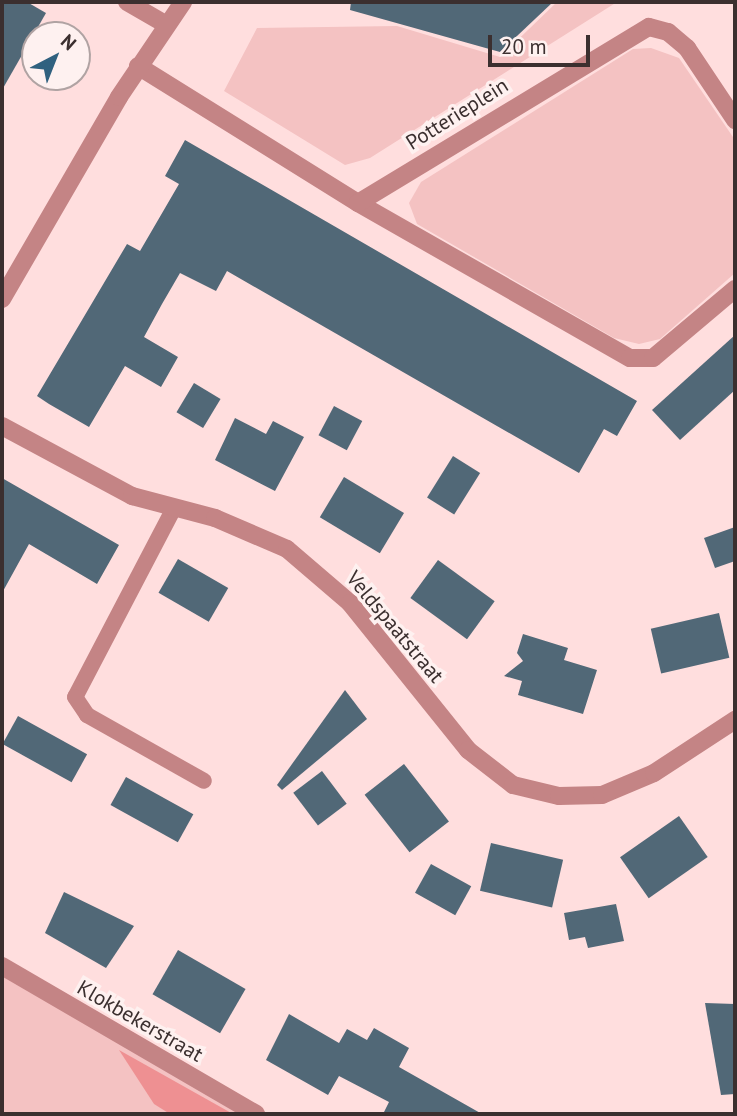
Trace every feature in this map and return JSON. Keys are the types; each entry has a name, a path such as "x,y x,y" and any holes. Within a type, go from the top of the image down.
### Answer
{"street":[{"path":"127,2 167,25"},
{"path":"2,299 138,66 183,2"},
{"name":"Potterieplein","path":"358,203 649,27 668,32 687,48 735,120"},
{"path":"138,66 358,203 639,360 653,358 735,289"},
{"name":"Veldspaatstraat","path":"2,426 132,496 263,536 310,565 350,603 468,750 513,785 559,796 602,794 654,773 735,720"},
{"name":"Klokbekerstraat","path":"2,967 256,1114"}],"lane":[{"path":"174,508 75,696 87,715 204,781"}],"shaded area":[{"path":"557,2 617,2 370,158 345,165 224,91 257,28 397,26 500,57"},
{"path":"651,48 679,58 735,140 735,273 660,339 639,344 614,338 417,224 409,203 421,182 633,49"},
{"path":"2,969 254,1114 2,1114"},
{"path":"119,1050 233,1114 170,1114 154,1104"}],"building":[{"path":"2,2 27,2 46,13 41,21 21,21 21,57 2,90"},
{"path":"351,2 553,2 500,52 350,10"},
{"path":"185,140 637,401 617,436 604,429 579,473 227,271 216,291 180,273 162,304 144,337 178,357 161,387 125,366 89,427 37,396 127,244 140,251 179,184 165,176"},
{"path":"735,335 735,390 680,440 652,410"},
{"path":"194,383 221,399 203,428 176,412"},
{"path":"334,406 362,421 347,450 319,435"},
{"path":"235,418 266,434 273,421 304,437 275,491 215,460"},
{"path":"453,456 480,473 454,515 427,498"},
{"path":"344,477 404,513 380,553 320,517"},
{"path":"2,478 119,545 97,584 29,544 2,593"},
{"path":"735,527 735,561 715,568 704,538"},
{"path":"178,559 228,588 209,622 159,593"},
{"path":"438,560 495,601 467,639 410,598"},
{"path":"719,613 729,658 661,674 651,629"},
{"path":"523,634 568,648 564,660 597,670 583,714 518,695 522,681 504,676 523,661 517,653"},
{"path":"345,690 367,719 282,790 277,785"},
{"path":"18,716 87,754 72,782 2,744"},
{"path":"404,764 449,822 410,852 365,795"},
{"path":"322,771 347,804 318,825 293,793"},
{"path":"126,777 193,814 178,842 110,805"},
{"path":"679,816 708,857 649,898 620,857"},
{"path":"491,843 563,860 552,907 480,891"},
{"path":"431,864 471,886 455,915 415,893"},
{"path":"64,892 134,926 106,968 45,933"},
{"path":"616,904 624,941 588,948 585,937 569,940 564,913"},
{"path":"178,950 246,989 220,1033 152,994"},
{"path":"705,1003 735,1004 735,1094 721,1095"},
{"path":"289,1014 339,1043 347,1029 367,1040 374,1028 409,1048 399,1067 482,1114 383,1114 389,1102 339,1076 328,1095 266,1060"}]}
